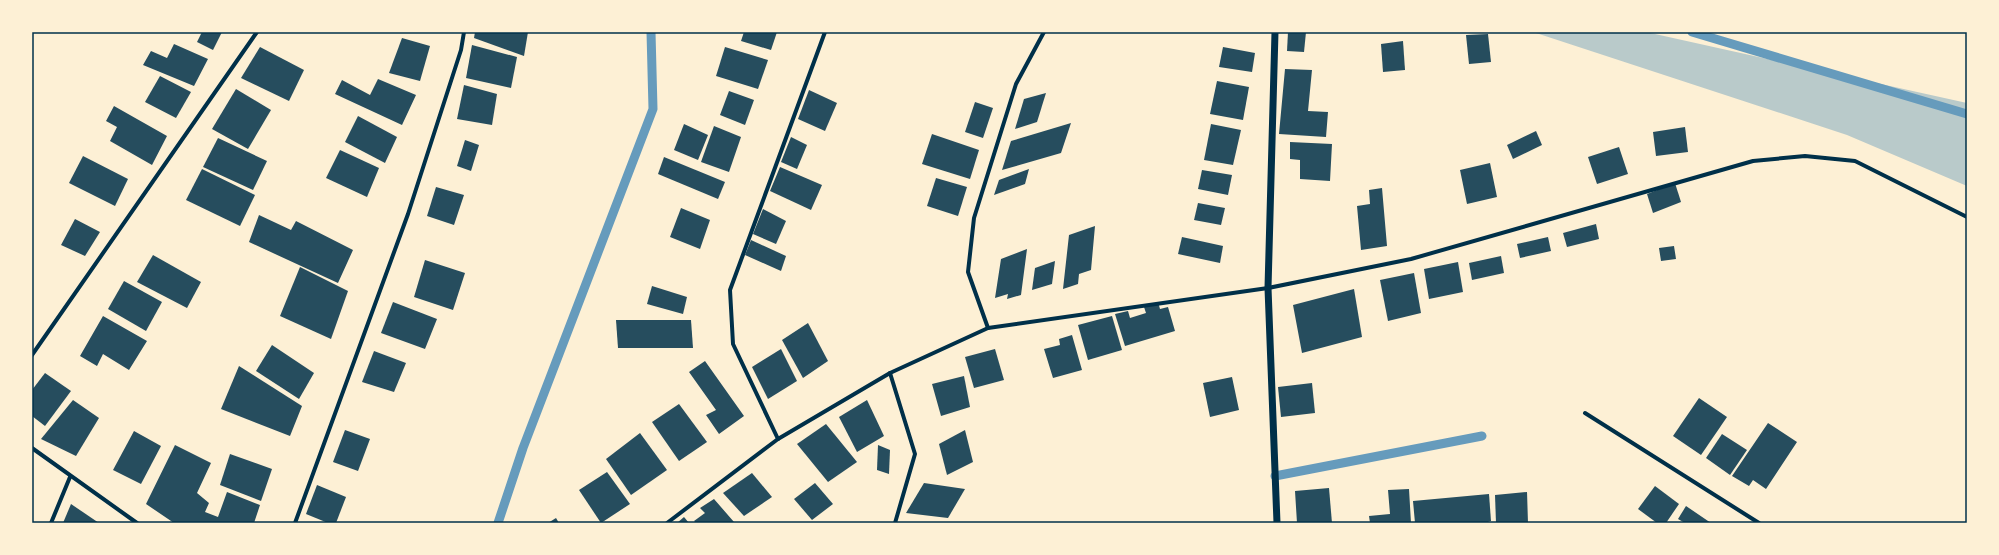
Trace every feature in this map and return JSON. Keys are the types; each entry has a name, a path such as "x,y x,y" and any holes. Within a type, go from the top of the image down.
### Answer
{"street":[{"path":"32,355 257,32"},
{"path":"295,523 408,214 461,50 464,32"},
{"path":"778,439 733,344 730,290 825,32"},
{"path":"988,328 968,272 974,218 1016,84 1044,32"},
{"path":"1275,32 1268,288 1277,523"},
{"path":"667,523 778,439 890,373 988,328 1268,288 1411,259 1753,161 1805,156 1855,161 1967,217"},
{"path":"890,373 915,454 895,523"},
{"path":"1585,413 1759,523"},
{"path":"32,448 70,477 137,523"},
{"path":"51,523 70,477"}],"shaded area":[{"path":"1533,32 1646,32 1967,103 1967,186 1847,135"}],"building":[{"path":"202,32 222,32 213,50 197,42"},
{"path":"475,32 528,32 524,56 474,38"},
{"path":"744,32 777,32 771,50 741,41"},
{"path":"1288,32 1306,32 1304,52 1287,51"},
{"path":"1488,34 1491,62 1469,64 1466,35"},
{"path":"402,38 430,46 420,81 389,73"},
{"path":"1403,41 1405,70 1383,72 1381,44"},
{"path":"174,44 208,59 194,86 143,65 151,51 167,58"},
{"path":"472,45 517,57 511,88 466,78"},
{"path":"260,47 304,70 289,101 241,78"},
{"path":"725,47 768,60 758,89 716,76"},
{"path":"1223,47 1255,53 1252,72 1219,67"},
{"path":"1285,69 1312,70 1308,111 1328,112 1326,137 1279,134"},
{"path":"160,76 191,92 176,118 145,102"},
{"path":"378,79 416,95 402,125 335,94 342,80 370,95"},
{"path":"1217,81 1249,87 1243,120 1210,114"},
{"path":"464,85 497,94 492,125 457,119"},
{"path":"236,89 271,110 248,149 212,129"},
{"path":"809,90 837,103 825,131 798,119"},
{"path":"729,91 754,100 745,125 720,115"},
{"path":"1046,93 1037,122 1015,129 1024,99"},
{"path":"975,102 993,108 983,138 965,132"},
{"path":"114,106 167,136 152,165 110,141 117,127 106,121"},
{"path":"358,116 397,137 385,163 345,142"},
{"path":"1071,123 1061,153 1002,170 1011,141"},
{"path":"684,124 708,135 698,160 674,150"},
{"path":"1211,124 1241,130 1233,165 1204,160"},
{"path":"714,126 741,137 729,172 701,162"},
{"path":"1685,127 1688,152 1656,156 1653,132"},
{"path":"1536,131 1542,145 1513,159 1507,145"},
{"path":"932,134 979,150 970,179 922,164"},
{"path":"791,137 807,145 797,169 781,162"},
{"path":"218,138 267,161 253,190 203,167"},
{"path":"465,140 479,145 471,171 457,166"},
{"path":"1290,142 1332,144 1330,181 1300,179 1300,160 1290,159"},
{"path":"1619,147 1628,174 1597,184 1588,157"},
{"path":"340,150 379,168 367,197 326,178"},
{"path":"83,156 128,179 115,206 69,183"},
{"path":"664,157 725,182 718,199 658,174"},
{"path":"1490,163 1497,197 1467,204 1460,170"},
{"path":"780,167 822,185 811,210 770,191"},
{"path":"202,169 255,195 240,226 186,200"},
{"path":"1029,169 1025,184 994,195 999,180"},
{"path":"1202,170 1232,175 1228,195 1198,189"},
{"path":"936,178 967,187 958,216 927,206"},
{"path":"1675,183 1681,202 1653,213 1647,194"},
{"path":"436,187 464,195 454,225 427,216"},
{"path":"1382,188 1387,246 1361,250 1357,206 1370,204 1369,190"},
{"path":"1198,203 1225,208 1221,225 1194,220"},
{"path":"681,208 710,220 700,249 670,237"},
{"path":"763,209 786,221 776,244 753,234"},
{"path":"259,215 291,230 296,221 353,250 338,283 249,242"},
{"path":"75,219 100,232 85,256 61,245"},
{"path":"1596,224 1599,239 1567,247 1563,233"},
{"path":"1095,226 1091,270 1079,274 1078,284 1063,289 1069,235"},
{"path":"1182,237 1223,246 1220,263 1178,254"},
{"path":"1548,237 1551,251 1520,258 1517,244"},
{"path":"751,240 786,256 781,271 745,255"},
{"path":"1674,246 1676,259 1661,261 1659,248"},
{"path":"1027,249 1021,295 1007,299 1008,294 995,298 1001,259"},
{"path":"153,255 201,282 187,308 137,282"},
{"path":"1501,256 1504,273 1472,280 1469,263"},
{"path":"425,260 465,273 453,310 414,297"},
{"path":"1055,261 1052,284 1032,290 1035,268"},
{"path":"1458,262 1463,292 1429,299 1424,269"},
{"path":"300,267 348,291 331,339 280,316"},
{"path":"1414,273 1421,313 1388,321 1380,280"},
{"path":"124,281 162,302 146,331 108,309"},
{"path":"652,286 687,297 683,314 647,304"},
{"path":"1354,289 1362,337 1302,353 1293,305"},
{"path":"393,302 437,319 425,349 381,333"},
{"path":"1158,302 1160,309 1168,307 1175,331 1125,346 1115,314 1128,311 1130,318 1146,313 1144,307"},
{"path":"103,316 147,341 129,370 103,354 97,366 80,356"},
{"path":"1112,316 1122,350 1088,360 1078,325"},
{"path":"616,320 691,320 693,348 618,348"},
{"path":"808,323 828,361 803,378 782,340"},
{"path":"1072,335 1082,370 1053,378 1044,349 1060,345 1059,339"},
{"path":"272,345 314,373 299,399 256,371"},
{"path":"781,349 797,381 768,399 752,367"},
{"path":"995,349 1004,380 974,388 965,357"},
{"path":"374,351 406,363 394,392 362,382"},
{"path":"705,361 744,416 719,434 706,415 716,410 689,372"},
{"path":"239,366 302,406 290,436 221,409"},
{"path":"45,373 71,391 45,426 32,416 32,390"},
{"path":"964,376 970,407 941,416 932,384"},
{"path":"1232,377 1239,410 1210,417 1203,383"},
{"path":"1312,383 1315,413 1281,417 1278,387"},
{"path":"1699,398 1727,417 1701,455 1673,436"},
{"path":"73,400 99,418 76,456 41,439"},
{"path":"867,400 884,436 857,452 839,417"},
{"path":"679,404 707,442 679,461 652,422"},
{"path":"1768,423 1797,442 1766,489 1753,480 1749,486 1732,476"},
{"path":"826,424 857,462 828,482 797,444"},
{"path":"345,430 370,439 358,471 333,462"},
{"path":"965,430 973,462 947,475 939,444"},
{"path":"134,431 161,446 141,484 113,470"},
{"path":"640,433 667,470 631,495 606,459"},
{"path":"1722,434 1747,450 1730,475 1706,458"},
{"path":"175,445 211,463 197,493 209,503 205,512 218,517 227,492 260,505 254,523 174,523 146,504"},
{"path":"878,445 890,450 889,474 877,470"},
{"path":"230,454 272,469 261,501 220,485"},
{"path":"607,472 630,504 601,523 579,490"},
{"path":"752,473 772,497 744,516 723,493"},
{"path":"815,483 833,504 812,520 794,499"},
{"path":"924,483 965,489 948,518 906,513"},
{"path":"317,485 346,497 336,523 328,523 306,514"},
{"path":"1655,486 1679,504 1666,523 1657,523 1638,509"},
{"path":"1329,488 1332,523 1297,523 1295,491"},
{"path":"1409,489 1411,523 1370,523 1369,516 1390,514 1388,490"},
{"path":"1527,492 1528,523 1496,523 1495,495"},
{"path":"1489,494 1491,521 1485,523 1415,523 1413,501"},
{"path":"714,499 734,522 696,523 694,521 705,513 700,508"},
{"path":"71,504 99,523 63,523"},
{"path":"1686,506 1711,523 1685,523 1678,519"},
{"path":"684,517 689,523 677,523"},
{"path":"556,518 559,523 548,523"}],"waterway":[{"path":"498,523 523,448 653,109 651,32"},
{"path":"1692,32 1967,114"},
{"path":"1275,476 1482,436"}]}
